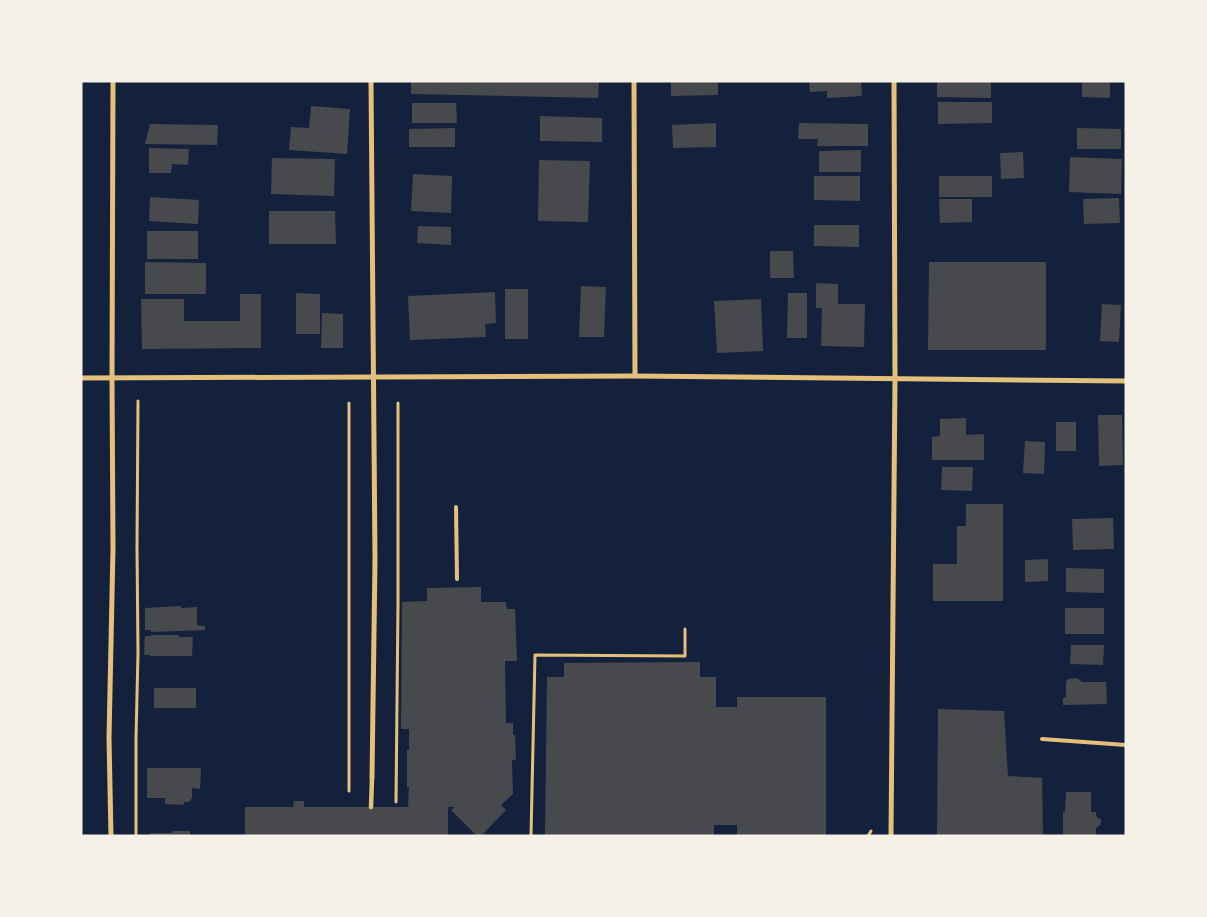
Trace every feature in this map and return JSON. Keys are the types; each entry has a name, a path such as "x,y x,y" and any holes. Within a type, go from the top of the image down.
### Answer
{"street":[{"path":"111,836 109,738 113,548 113,81"},
{"path":"371,81 375,560 371,807"},
{"path":"634,81 635,376"},
{"path":"891,836 895,378 894,81"},
{"path":"81,378 635,376 1126,381"}],"lane":[{"path":"456,507 457,579"},
{"path":"1042,739 1126,745"}],"path":[{"path":"136,836 138,401"},
{"path":"349,403 349,791"},
{"path":"396,802 398,403"},
{"path":"530,836 535,655 685,656 685,629"},
{"path":"868,836 871,831"}],"building":[{"path":"411,81 599,81 598,98 411,94"},
{"path":"671,81 718,81 718,95 671,96"},
{"path":"809,81 861,81 862,96 827,98 827,91 810,92"},
{"path":"937,81 991,81 991,98 937,97"},
{"path":"1082,81 1110,81 1110,98 1082,97"},
{"path":"938,102 992,102 992,123 938,124"},
{"path":"412,103 456,103 457,123 412,123"},
{"path":"311,106 350,109 347,154 289,150 291,127 309,128"},
{"path":"540,116 602,118 602,142 540,141"},
{"path":"716,123 716,147 673,148 672,125"},
{"path":"799,123 868,124 868,146 817,146 818,139 798,139"},
{"path":"150,124 218,125 217,145 145,144"},
{"path":"455,128 455,147 409,147 409,129"},
{"path":"1077,128 1121,129 1121,149 1077,149"},
{"path":"149,148 189,149 188,165 172,164 171,173 149,173"},
{"path":"861,150 861,172 819,172 819,151"},
{"path":"1023,152 1024,178 1001,179 1000,153"},
{"path":"1070,157 1122,159 1121,194 1069,192"},
{"path":"272,158 335,159 334,196 271,194"},
{"path":"539,160 590,161 588,222 538,221"},
{"path":"413,174 452,176 451,213 411,211"},
{"path":"814,176 860,176 860,201 814,200"},
{"path":"939,176 992,176 992,197 939,197"},
{"path":"150,197 199,200 198,224 149,221"},
{"path":"1119,198 1120,223 1084,224 1083,199"},
{"path":"939,199 972,199 972,222 940,223"},
{"path":"269,211 335,211 336,244 269,244"},
{"path":"814,225 859,225 859,247 814,246"},
{"path":"418,226 451,227 451,245 417,243"},
{"path":"147,231 198,231 198,259 147,259"},
{"path":"770,251 793,251 794,278 770,278"},
{"path":"145,262 206,263 206,294 145,294"},
{"path":"929,262 1046,262 1046,350 928,350"},
{"path":"816,283 838,284 838,304 865,304 864,347 821,346 822,308 816,308"},
{"path":"581,286 606,287 604,337 579,337"},
{"path":"505,289 528,289 528,339 505,339"},
{"path":"495,292 496,323 485,324 486,337 410,340 408,296"},
{"path":"296,293 320,294 320,334 296,334"},
{"path":"788,293 807,293 807,338 787,338"},
{"path":"240,294 261,294 261,348 142,349 141,299 184,299 184,321 240,321"},
{"path":"761,299 763,351 717,353 714,301"},
{"path":"1102,304 1121,305 1119,342 1100,341"},
{"path":"322,313 343,314 343,348 321,348"},
{"path":"1098,415 1122,415 1123,465 1099,466"},
{"path":"966,418 966,435 984,434 984,460 932,460 932,437 940,436 940,419"},
{"path":"1056,422 1076,422 1076,451 1056,451"},
{"path":"1025,441 1045,442 1044,474 1023,473"},
{"path":"942,467 973,467 972,491 941,490"},
{"path":"966,504 1003,504 1003,601 933,601 933,564 957,564 957,526 966,526"},
{"path":"1113,518 1114,549 1073,550 1072,519"},
{"path":"1048,559 1048,581 1025,582 1025,560"},
{"path":"1066,568 1104,569 1104,593 1066,592"},
{"path":"481,587 481,602 506,602 507,609 515,609 517,661 505,661 506,723 513,723 516,760 512,760 513,794 501,805 506,810 481,836 477,836 451,810 455,807 448,807 448,836 245,836 245,807 293,807 294,801 304,801 304,807 408,807 407,750 409,750 409,729 401,729 402,602 427,601 427,588"},
{"path":"181,606 181,608 197,607 197,625 205,626 205,630 151,632 151,630 145,630 145,608"},
{"path":"1065,608 1104,608 1104,634 1065,634"},
{"path":"145,636 193,637 192,656 144,655"},
{"path":"1071,645 1104,645 1103,665 1070,664"},
{"path":"700,662 700,677 716,677 716,707 737,707 737,697 826,697 826,836 737,836 737,825 714,825 714,836 545,836 547,677 564,677 564,663"},
{"path":"1077,678 1082,682 1106,682 1107,704 1063,705 1063,698 1066,697 1066,682 1068,679"},
{"path":"154,688 196,688 196,708 154,708"},
{"path":"938,709 1004,711 1008,776 1042,778 1043,836 937,836"},
{"path":"147,768 201,768 200,789 192,788 192,798 189,802 184,802 184,805 165,804 165,798 147,798"},
{"path":"1066,792 1091,792 1091,812 1096,812 1096,816 1101,820 1101,824 1096,828 1096,836 1063,836 1063,812 1065,812"},
{"path":"173,831 190,831 190,836 150,836 150,833 172,833"}]}
